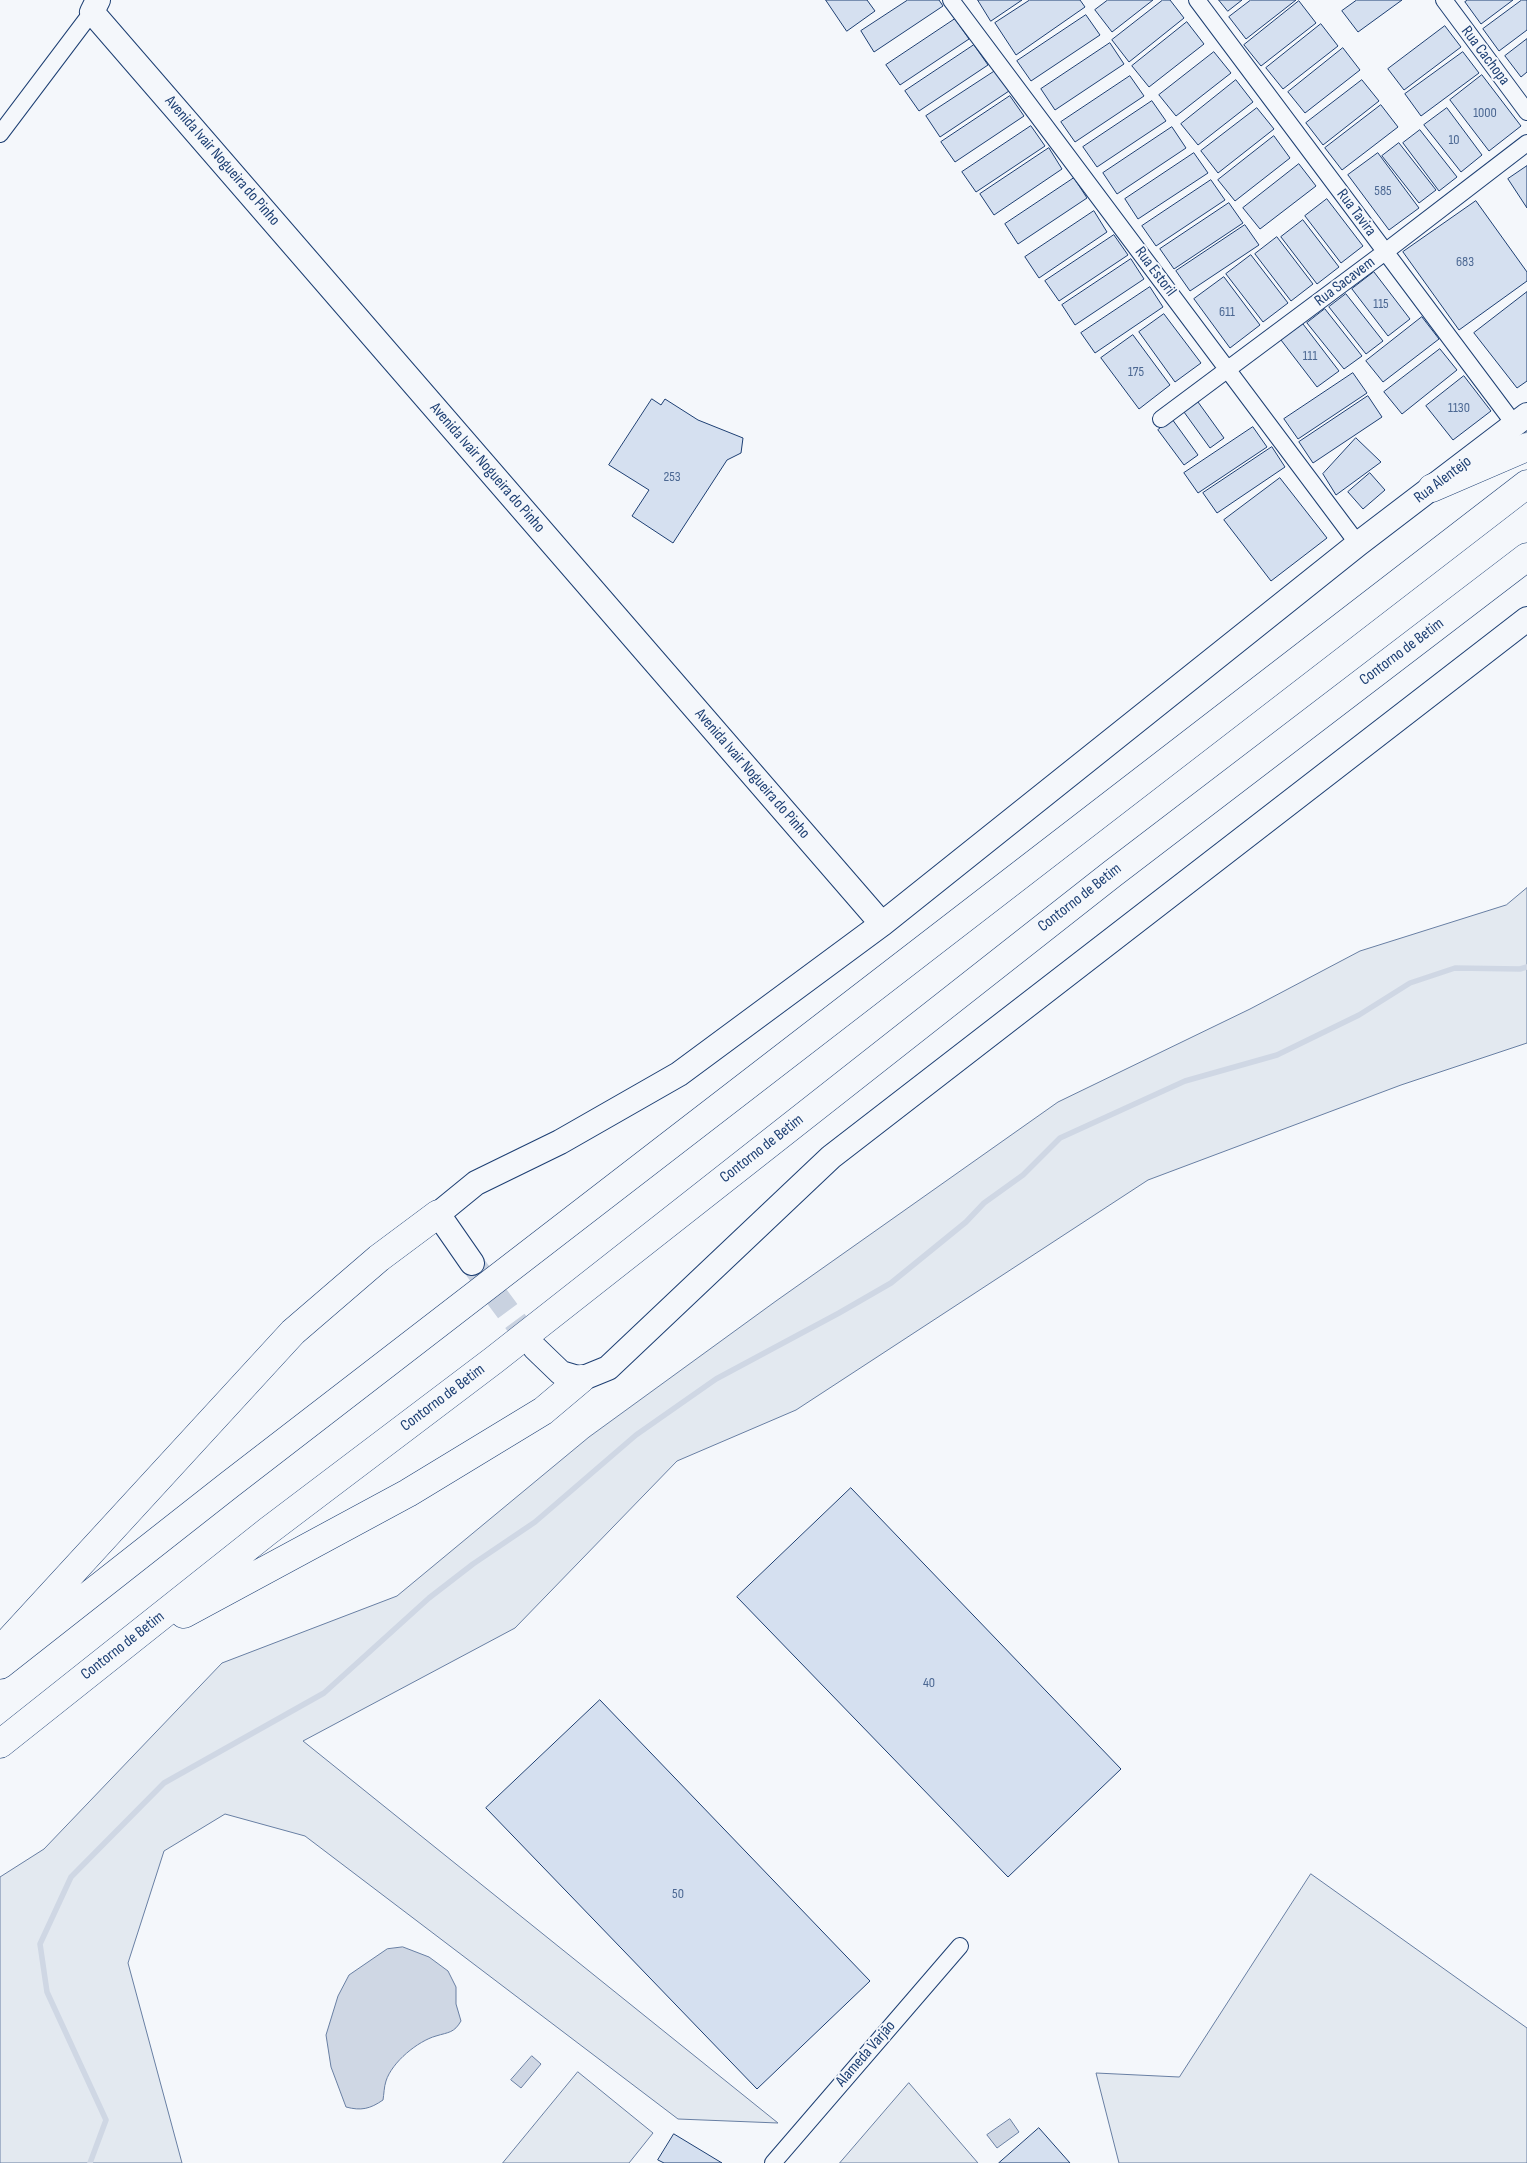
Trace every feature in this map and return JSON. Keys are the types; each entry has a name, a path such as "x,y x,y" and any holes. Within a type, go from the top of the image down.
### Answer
{"highway":[{"path":"1432,488 1523,429"},
{"path":"0,1665 245,1473 1527,484"},
{"name":"Contorno de Betim","path":"0,1744 268,1531 494,1360 1112,874 1527,557"},
{"path":"0,1651 293,1332 379,1258 438,1214"},
{"path":"121,1648 408,1493 543,1411 581,1379"}],"street":[{"name":"Rua Estoril","path":"951,0 1358,544"},
{"name":"Rua Tavira","path":"1197,0 1385,252 1523,429"},
{"name":"Rua Cachopa","path":"1444,0 1527,112"},
{"path":"0,134 95,6"},
{"name":"Avenida Ivair Nogueira do Pinho","path":"95,6 882,924"},
{"name":"Rua Sacavem","path":"1161,419 1385,252 1527,143"},
{"name":"Rua Alentejo","path":"438,1214 476,1183 560,1142 679,1074 882,924 1358,544 1432,488"},
{"path":"534,1348 560,1373 581,1379 608,1368 831,1157 1527,618"},
{"path":"438,1214 472,1263"},
{"name":"Alameda Varjão","path":"773,2163 960,1946"}],"shaded area":[{"path":"1527,888 1527,1043 1401,1085 1148,1180 796,1410 677,1461 515,1628 303,1741 778,2123 678,2119 305,1836 225,1814 164,1851 128,1963 182,2163 0,2163 0,1877 44,1849 222,1663 397,1596 589,1437 776,1301 1058,1102 1250,1009 1360,951 1506,905"},
{"path":"1311,1874 1527,2028 1527,2163 1119,2163 1096,2073 1179,2077"},
{"path":"403,1947 429,1957 448,1971 456,1987 456,2004 461,2021 448,2033 421,2042 400,2060 386,2081 383,2100 365,2108 346,2107 331,2067 326,2035 338,1996 349,1975 387,1949"},
{"path":"532,2056 541,2064 521,2088 511,2080"},
{"path":"578,2072 653,2133 629,2163 503,2163"},
{"path":"909,2083 978,2163 840,2163"},
{"path":"1010,2119 1019,2132 997,2148 987,2135"}],"building":[{"path":"826,0 867,0 875,11 847,31"},
{"path":"908,0 939,0 943,6 874,52 861,31"},
{"path":"978,0 1022,0 991,21"},
{"path":"1030,0 1080,0 1085,7 1016,55 995,23"},
{"path":"1108,0 1153,0 1112,32 1095,10"},
{"path":"1163,0 1170,0 1184,18 1129,62 1112,40"},
{"path":"1219,0 1242,0 1228,11"},
{"path":"1251,0 1296,0 1246,39 1229,17"},
{"path":"1357,0 1402,0 1358,32 1342,11"},
{"path":"1468,0 1513,0 1481,24 1465,2"},
{"path":"1522,0 1527,0 1527,30 1499,51 1483,29"},
{"path":"1299,1 1316,23 1261,66 1244,45"},
{"path":"1086,15 1100,35 1031,81 1017,61"},
{"path":"955,19 969,39 900,85 886,65"},
{"path":"1187,22 1204,44 1149,87 1132,66"},
{"path":"1321,24 1338,46 1283,89 1266,68"},
{"path":"1445,26 1461,47 1404,90 1388,69"},
{"path":"1527,39 1527,72 1521,77 1505,56"},
{"path":"1110,43 1124,64 1055,110 1041,89"},
{"path":"974,45 988,65 919,111 905,91"},
{"path":"1343,48 1360,70 1305,113 1288,92"},
{"path":"1214,52 1231,73 1176,116 1159,95"},
{"path":"1463,52 1479,73 1421,116 1405,94"},
{"path":"995,71 1009,91 940,137 926,116"},
{"path":"1482,75 1521,126 1489,151 1450,100"},
{"path":"1130,76 1144,96 1075,142 1061,122"},
{"path":"1236,80 1253,102 1198,145 1181,124"},
{"path":"1362,80 1379,101 1323,145 1306,123"},
{"path":"1010,96 1024,116 955,162 941,142"},
{"path":"1152,101 1166,121 1097,167 1083,147"},
{"path":"1381,105 1398,127 1342,170 1325,148"},
{"path":"1257,108 1274,129 1218,173 1201,151"},
{"path":"1447,108 1482,155 1461,172 1424,125"},
{"path":"1031,126 1045,146 976,192 962,172"},
{"path":"1172,127 1186,148 1117,194 1103,173"},
{"path":"1420,130 1457,177 1439,191 1403,143"},
{"path":"1274,136 1290,158 1235,201 1218,180"},
{"path":"1399,143 1436,190 1419,203 1382,156"},
{"path":"1049,148 1062,169 994,215 980,194"},
{"path":"1194,153 1208,173 1138,219 1125,199"},
{"path":"1378,153 1419,208 1389,230 1348,175"},
{"path":"1299,164 1316,186 1260,229 1243,208"},
{"path":"1527,166 1527,208 1508,179"},
{"path":"1074,178 1087,198 1018,244 1005,224"},
{"path":"1211,180 1225,200 1156,246 1142,226"},
{"path":"1327,199 1363,246 1341,263 1305,216"},
{"path":"1476,201 1527,272 1527,281 1459,330 1403,252"},
{"path":"1229,203 1243,223 1174,269 1160,249"},
{"path":"1094,211 1107,232 1039,278 1025,257"},
{"path":"1303,220 1339,267 1317,284 1281,237"},
{"path":"1245,225 1259,245 1190,291 1176,271"},
{"path":"1114,235 1128,255 1059,301 1045,281"},
{"path":"1277,237 1313,284 1291,301 1255,254"},
{"path":"1251,255 1288,303 1263,322 1226,274"},
{"path":"1131,259 1144,279 1075,325 1062,305"},
{"path":"1374,272 1410,319 1388,336 1352,289"},
{"path":"1224,277 1260,325 1230,348 1194,299"},
{"path":"1150,287 1163,307 1095,353 1081,333"},
{"path":"1527,292 1527,381 1517,388 1474,333"},
{"path":"1346,294 1383,341 1366,354 1329,307"},
{"path":"1325,309 1362,356 1344,369 1307,323"},
{"path":"1164,314 1201,363 1175,382 1139,332"},
{"path":"1422,317 1439,339 1383,382 1366,361"},
{"path":"1303,324 1339,371 1317,387 1281,340"},
{"path":"1133,335 1170,385 1139,409 1101,358"},
{"path":"1440,349 1457,370 1402,414 1384,392"},
{"path":"1353,373 1367,393 1298,439 1284,419"},
{"path":"1464,376 1491,411 1453,440 1426,406"},
{"path":"1368,396 1382,417 1313,463 1299,442"},
{"path":"652,399 661,405 665,399 698,420 743,438 741,453 727,460 673,543 632,516 649,490 609,465"},
{"path":"1198,402 1224,438 1210,448 1184,412"},
{"path":"1172,419 1198,455 1184,465 1158,430"},
{"path":"1253,427 1267,447 1198,493 1184,473"},
{"path":"1356,438 1381,462 1336,495 1323,474"},
{"path":"1272,447 1285,467 1217,513 1203,493"},
{"path":"1370,473 1385,490 1363,509 1348,492"},
{"path":"1280,478 1327,538 1271,581 1224,520"},
{"path":"851,1488 1121,1769 1008,1877 737,1597"},
{"path":"600,1700 870,1981 757,2089 486,1808"},
{"path":"1039,2128 1070,2163 999,2163"},
{"path":"674,2134 722,2163 664,2163 658,2160"}],"waterway":[{"path":"90,2163 106,2120 47,1992 40,1944 71,1877 164,1783 324,1693 429,1598 473,1564 535,1522 636,1435 716,1379 891,1283 966,1222 984,1203 1023,1175 1060,1138 1185,1081 1277,1055 1359,1015 1410,983 1455,968 1520,969 1527,967"}],"tunnel":[{"path":"472,1263 535,1348"}]}
